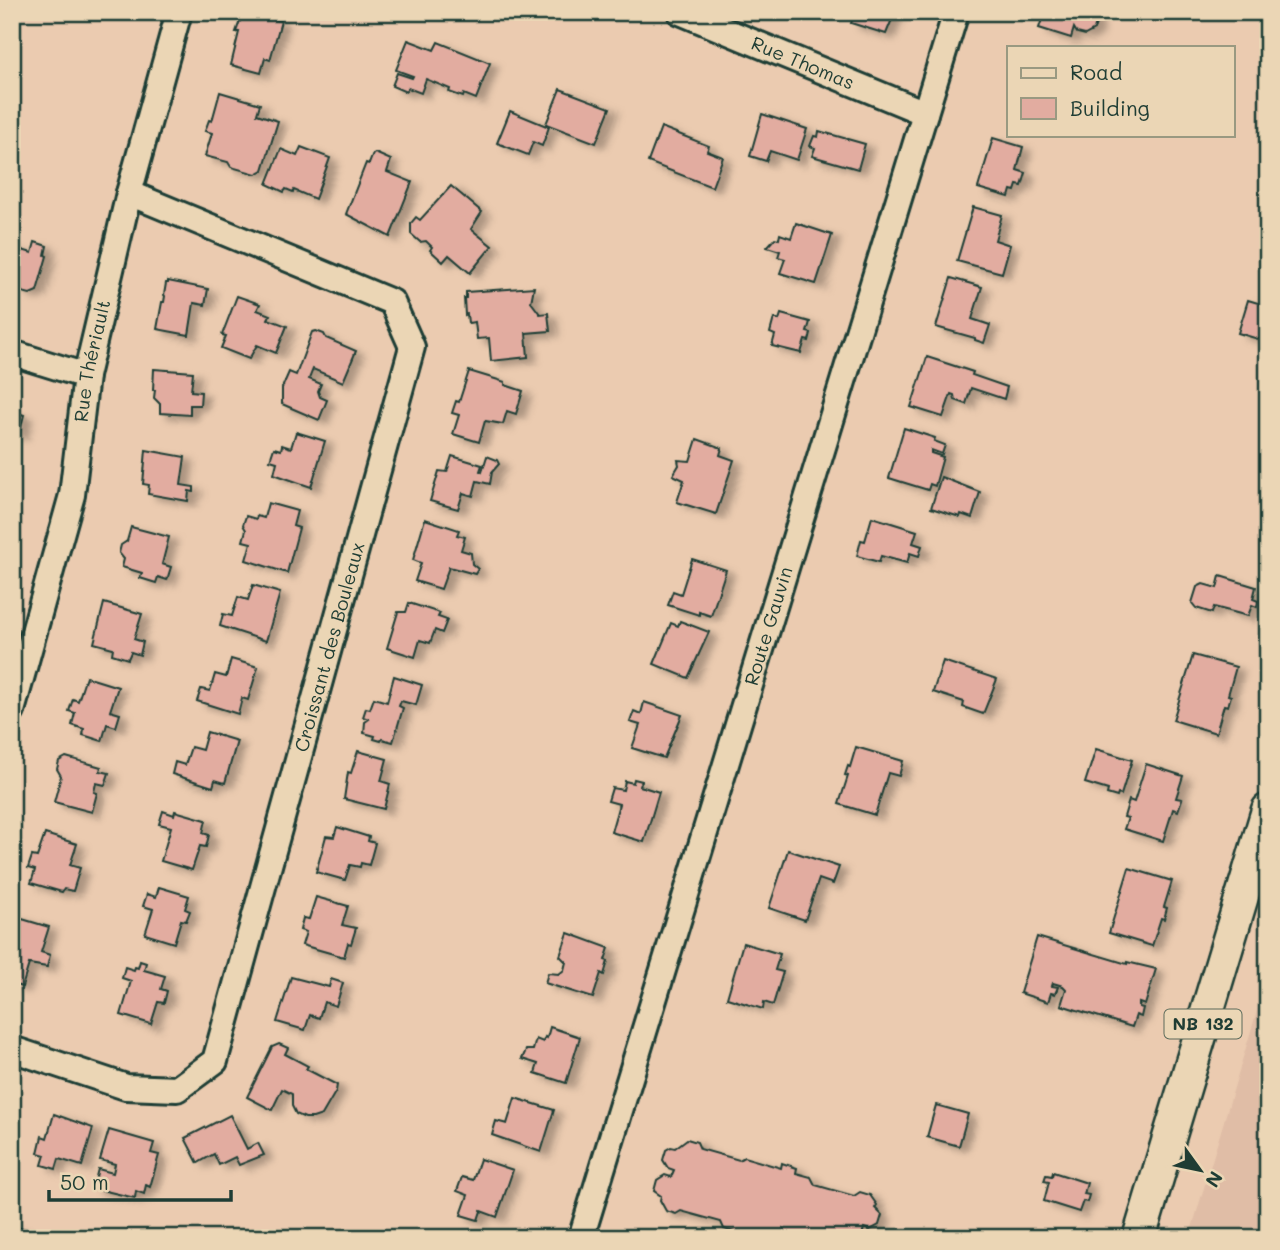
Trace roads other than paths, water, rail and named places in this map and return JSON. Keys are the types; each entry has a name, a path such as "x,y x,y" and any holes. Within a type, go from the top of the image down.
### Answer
{"main road":[{"name":"NB 132","path":"1139,1238 1268,810"}],"street":[{"name":"Rue Thériault","path":"12,711 72,495 86,376 129,193 179,12"},
{"name":"Rue Thomas","path":"680,12 925,113"},
{"name":"Route Gauvin","path":"581,1238 956,12"},
{"name":"Croissant des Bouleaux","path":"12,1049 126,1087 177,1088 215,1061 412,347 392,302 129,193"},
{"path":"12,353 86,376"}]}
